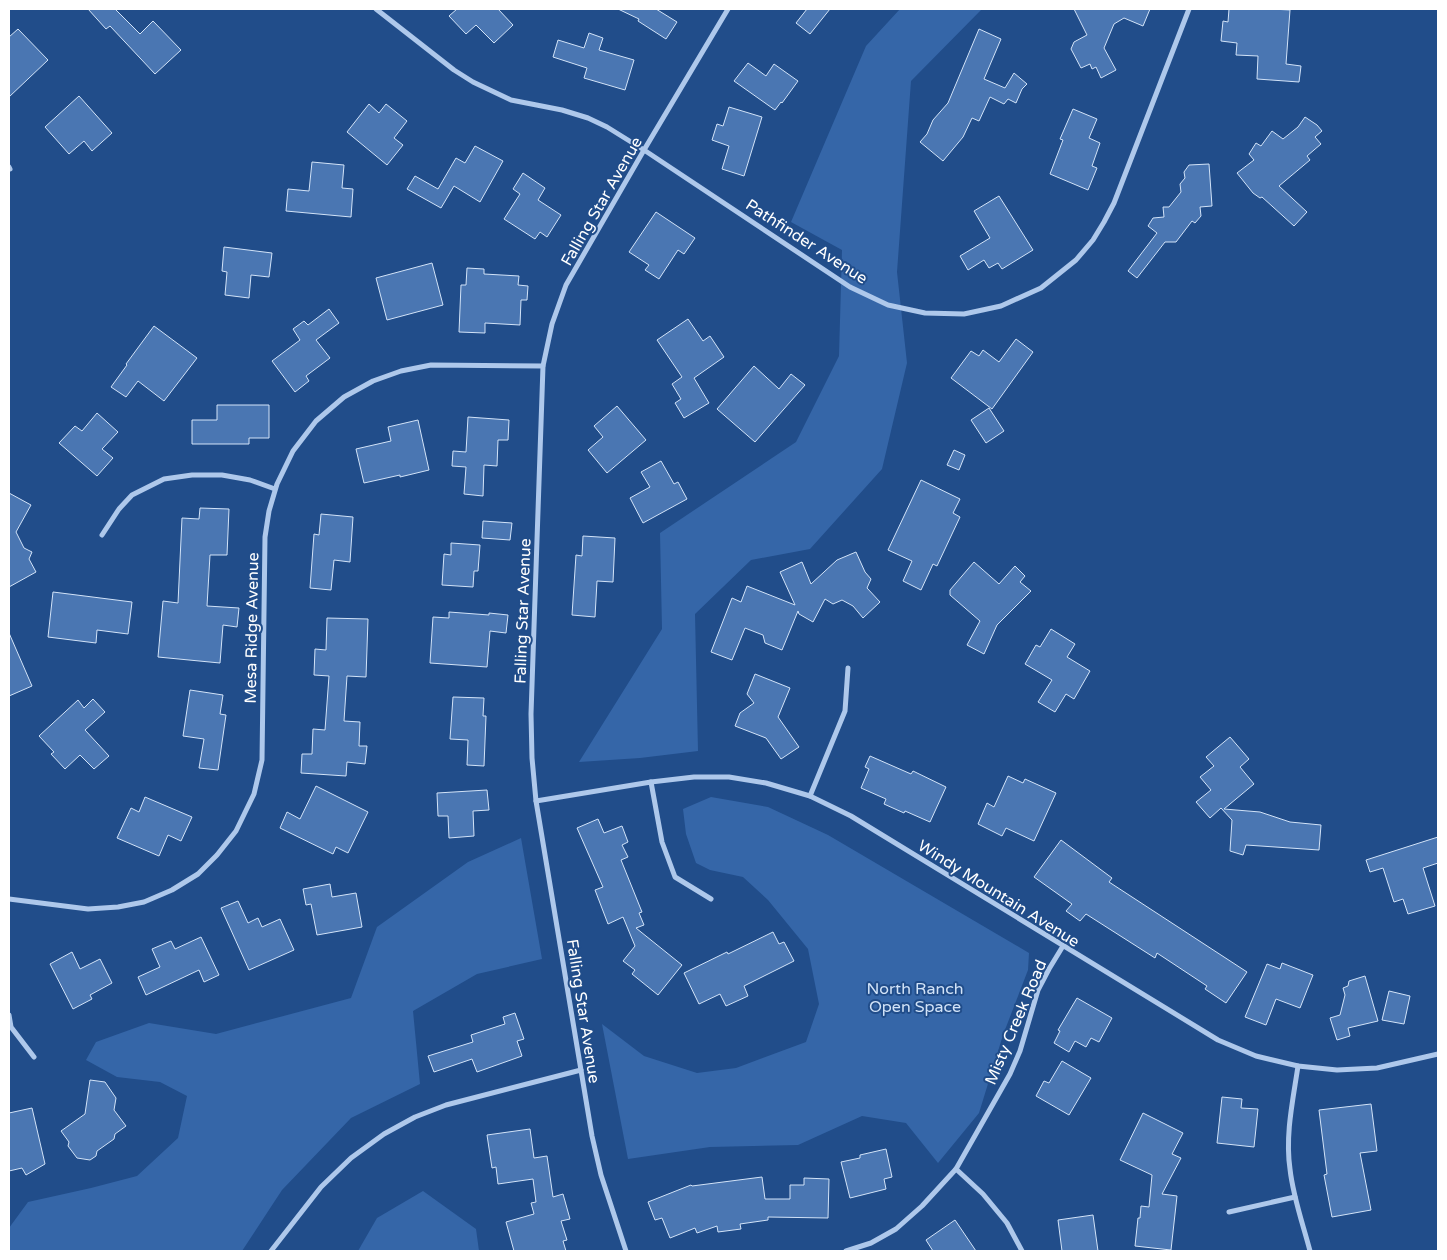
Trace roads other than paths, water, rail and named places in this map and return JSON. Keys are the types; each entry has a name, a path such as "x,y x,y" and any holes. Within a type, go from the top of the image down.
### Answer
{"street":[{"name":"Pathfinder Avenue","path":"376,9 472,82 511,100 562,110 588,118 606,127 644,150 850,287 888,305 925,313 964,314 1001,306 1041,288 1076,260 1097,234 1114,203 1189,9"},
{"name":"Falling Star Avenue","path":"626,1251 601,1176 592,1136 536,801 532,758 531,714 543,366 552,324 566,285 728,9"},
{"name":"Mesa Ridge Avenue","path":"9,900 88,909 118,908 144,902 172,890 198,874 218,855 236,831 254,794 262,760 265,537 269,512 275,490 293,451 316,421 344,397 373,381 402,371 431,366 543,366"},
{"path":"102,535 118,509 132,495 164,479 192,474 222,475 250,480 275,490"},
{"path":"810,796 844,710 848,668"},
{"name":"Windy Mountain Avenue","path":"536,801 694,776 729,777 766,783 810,796 851,816 1218,1040 1256,1056 1298,1066 1336,1070 1378,1068 1438,1054"},
{"path":"651,782 662,842 675,878 711,899"},
{"name":"Misty Creek Road","path":"846,1251 871,1243 896,1229 922,1206 956,1169 1010,1074 1020,1051 1038,990 1063,946"},
{"path":"9,1015 11,1027 34,1057"},
{"path":"1298,1066 1288,1142 1295,1197 1310,1251"},
{"path":"271,1251 320,1187 351,1158 384,1134 415,1117 446,1105 581,1070"},
{"path":"956,1169 983,1194 1007,1224 1022,1251"},
{"path":"1229,1212 1295,1197"}],"park label":[{"name":"North Ranch Open Space","path":"915,997"}]}
